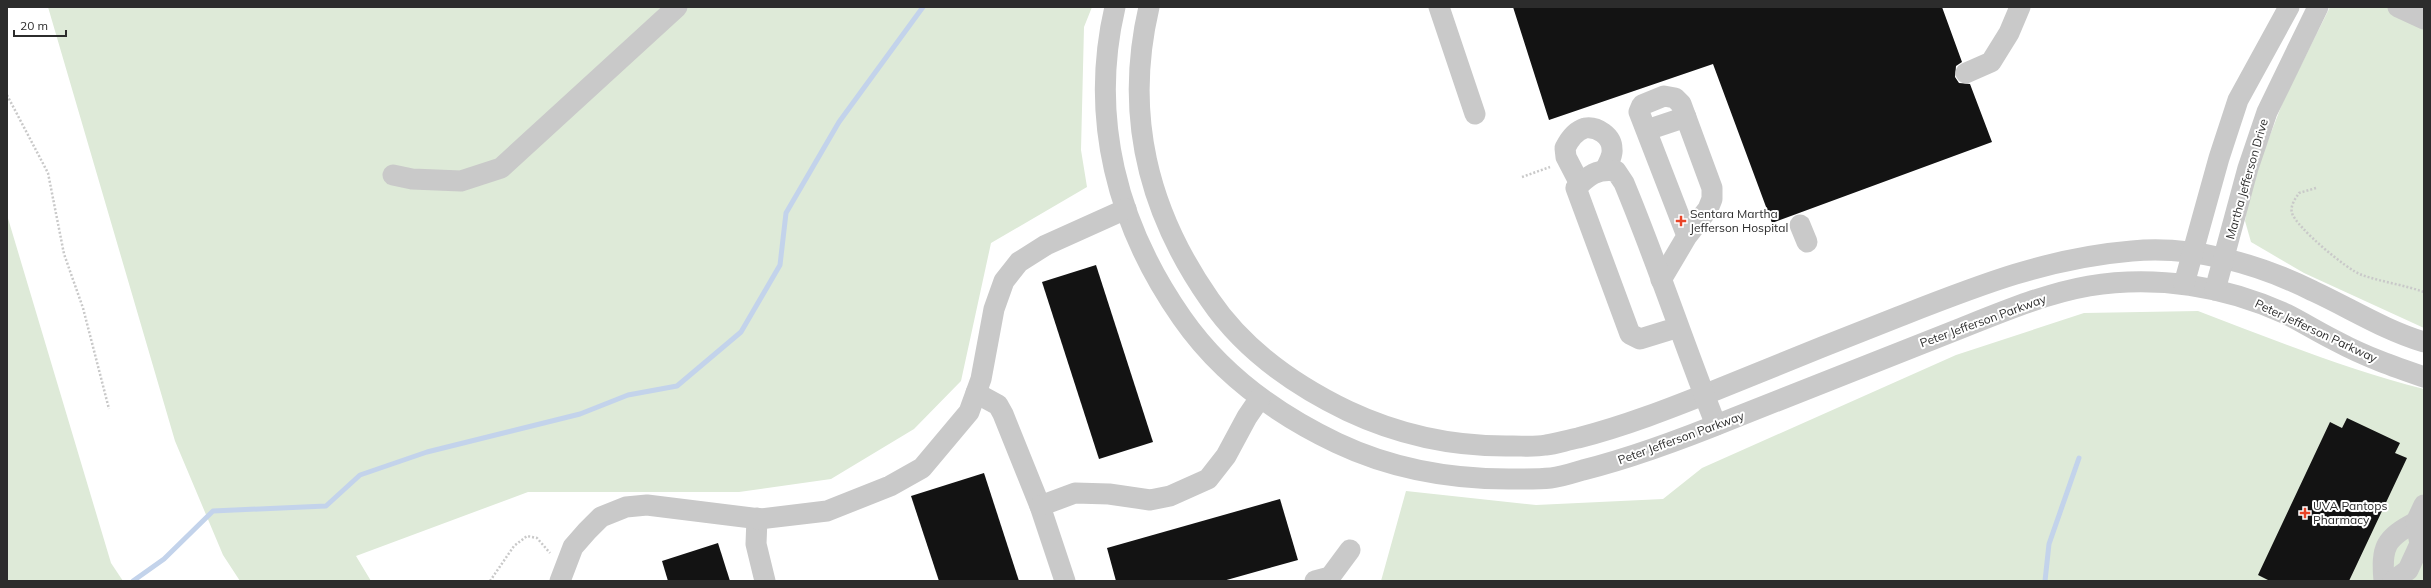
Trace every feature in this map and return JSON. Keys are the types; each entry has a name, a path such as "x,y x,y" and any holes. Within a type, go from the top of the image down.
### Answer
{"street":[{"path":"393,175 412,179 461,181 501,168 676,7"},
{"name":"Peter Jefferson Parkway","path":"1116,7 1109,35 1105,81 1108,132 1116,177 1131,227 1158,284 1195,336 1232,376 1260,398 1310,430 1365,456 1420,472 1484,480 1550,478 1628,459 2019,306 2088,286 2143,281 2184,284 2215,290 2288,315 2341,344 2392,366 2424,376"},
{"path":"1149,7 1142,40 1138,82 1140,128 1148,169 1162,215 1187,268 1221,316 1254,351 1300,386 1376,425 1426,440 1486,446 1546,445 1618,428 2008,274 2080,256 2138,250 2192,253 2223,259 2270,273 2313,290 2361,317 2424,342"},
{"path":"1439,7 1475,114"},
{"path":"1966,73 1991,62 2009,33 2020,7"},
{"path":"2184,284 2219,158 2238,100 2289,7"},
{"name":"Martha Jefferson Drive","path":"2215,290 2248,168 2267,112 2318,7"},
{"path":"2398,7 2424,19"},
{"path":"1660,280 1687,236 1708,209 1712,199 1712,188 1681,104 1675,98 1664,96 1642,104 1640,112 1687,236"},
{"path":"1580,184 1566,157 1565,148 1577,132 1585,128 1595,129 1604,133 1610,140 1613,150 1605,170"},
{"path":"1679,327 1640,339 1630,334 1576,188 1590,174 1605,170 1616,171 1624,183 1660,280 1679,327 1716,425"},
{"path":"563,573 573,547 600,517 626,507 647,505 757,518 827,511 890,486 922,468 969,412 981,379 994,309 1004,281 1019,262 1046,245 1126,209"},
{"path":"976,393 998,405 1040,506 1065,581"},
{"path":"1040,506 1075,493 1109,494 1150,500 1170,496 1208,479 1226,456 1247,417 1260,398"},
{"path":"2384,581 2382,558 2394,534 2420,514"},
{"path":"2393,581 2408,570 2420,544 2420,514"},
{"path":"757,518 756,544 765,581"},
{"path":"1301,581 1315,581 1330,577 1350,550"}],"path":[{"path":"7,95 48,173 64,254 83,308 109,409"},
{"path":"1522,177 1552,167"},
{"path":"2316,188 2299,193 2291,208 2292,214 2316,241 2330,254 2360,275 2424,292"},
{"path":"490,581 514,546 526,536 537,538 556,560 563,573"}],"green space":[{"path":"48,7 1092,7 1084,27 1081,150 1087,187 991,243 961,381 914,429 831,479 739,492 528,492 356,556 371,581 240,581 223,555 175,441"},
{"path":"2330,7 2424,7 2424,328 2304,273 2251,242 2245,221 2248,202 2262,156 2284,99"},
{"path":"7,215 111,563 123,581 7,581"},
{"path":"2198,311 2338,363 2424,389 2424,581 1381,581 1406,491 1536,505 1663,499 1702,468 1956,355 2084,313"}],"building":[{"path":"1513,7 1942,7 1962,62 1956,66 1955,77 1959,83 1970,84 1992,142 1772,223 1713,64 1549,120"},
{"path":"1096,265 1153,442 1099,459 1042,282"},
{"path":"2347,418 2400,443 2395,453 2407,458 2349,581 2270,581 2258,575 2330,422 2342,428"},
{"path":"984,473 1019,581 939,581 911,496"},
{"path":"1280,499 1298,560 1223,581 1116,581 1107,548"},
{"path":"718,543 730,581 668,581 662,561"}],"waterway":[{"path":"133,581 164,559 213,511 326,506 360,475 427,452 580,414 628,395 677,386 741,332 780,265 786,213 839,122 923,7"},
{"path":"2045,581 2049,544 2079,458"}],"place":[{"name":"Sentara Martha Jefferson Hospital","path":"1681,221"},
{"name":"UVA Pantops Pharmacy","path":"2305,513"}]}
